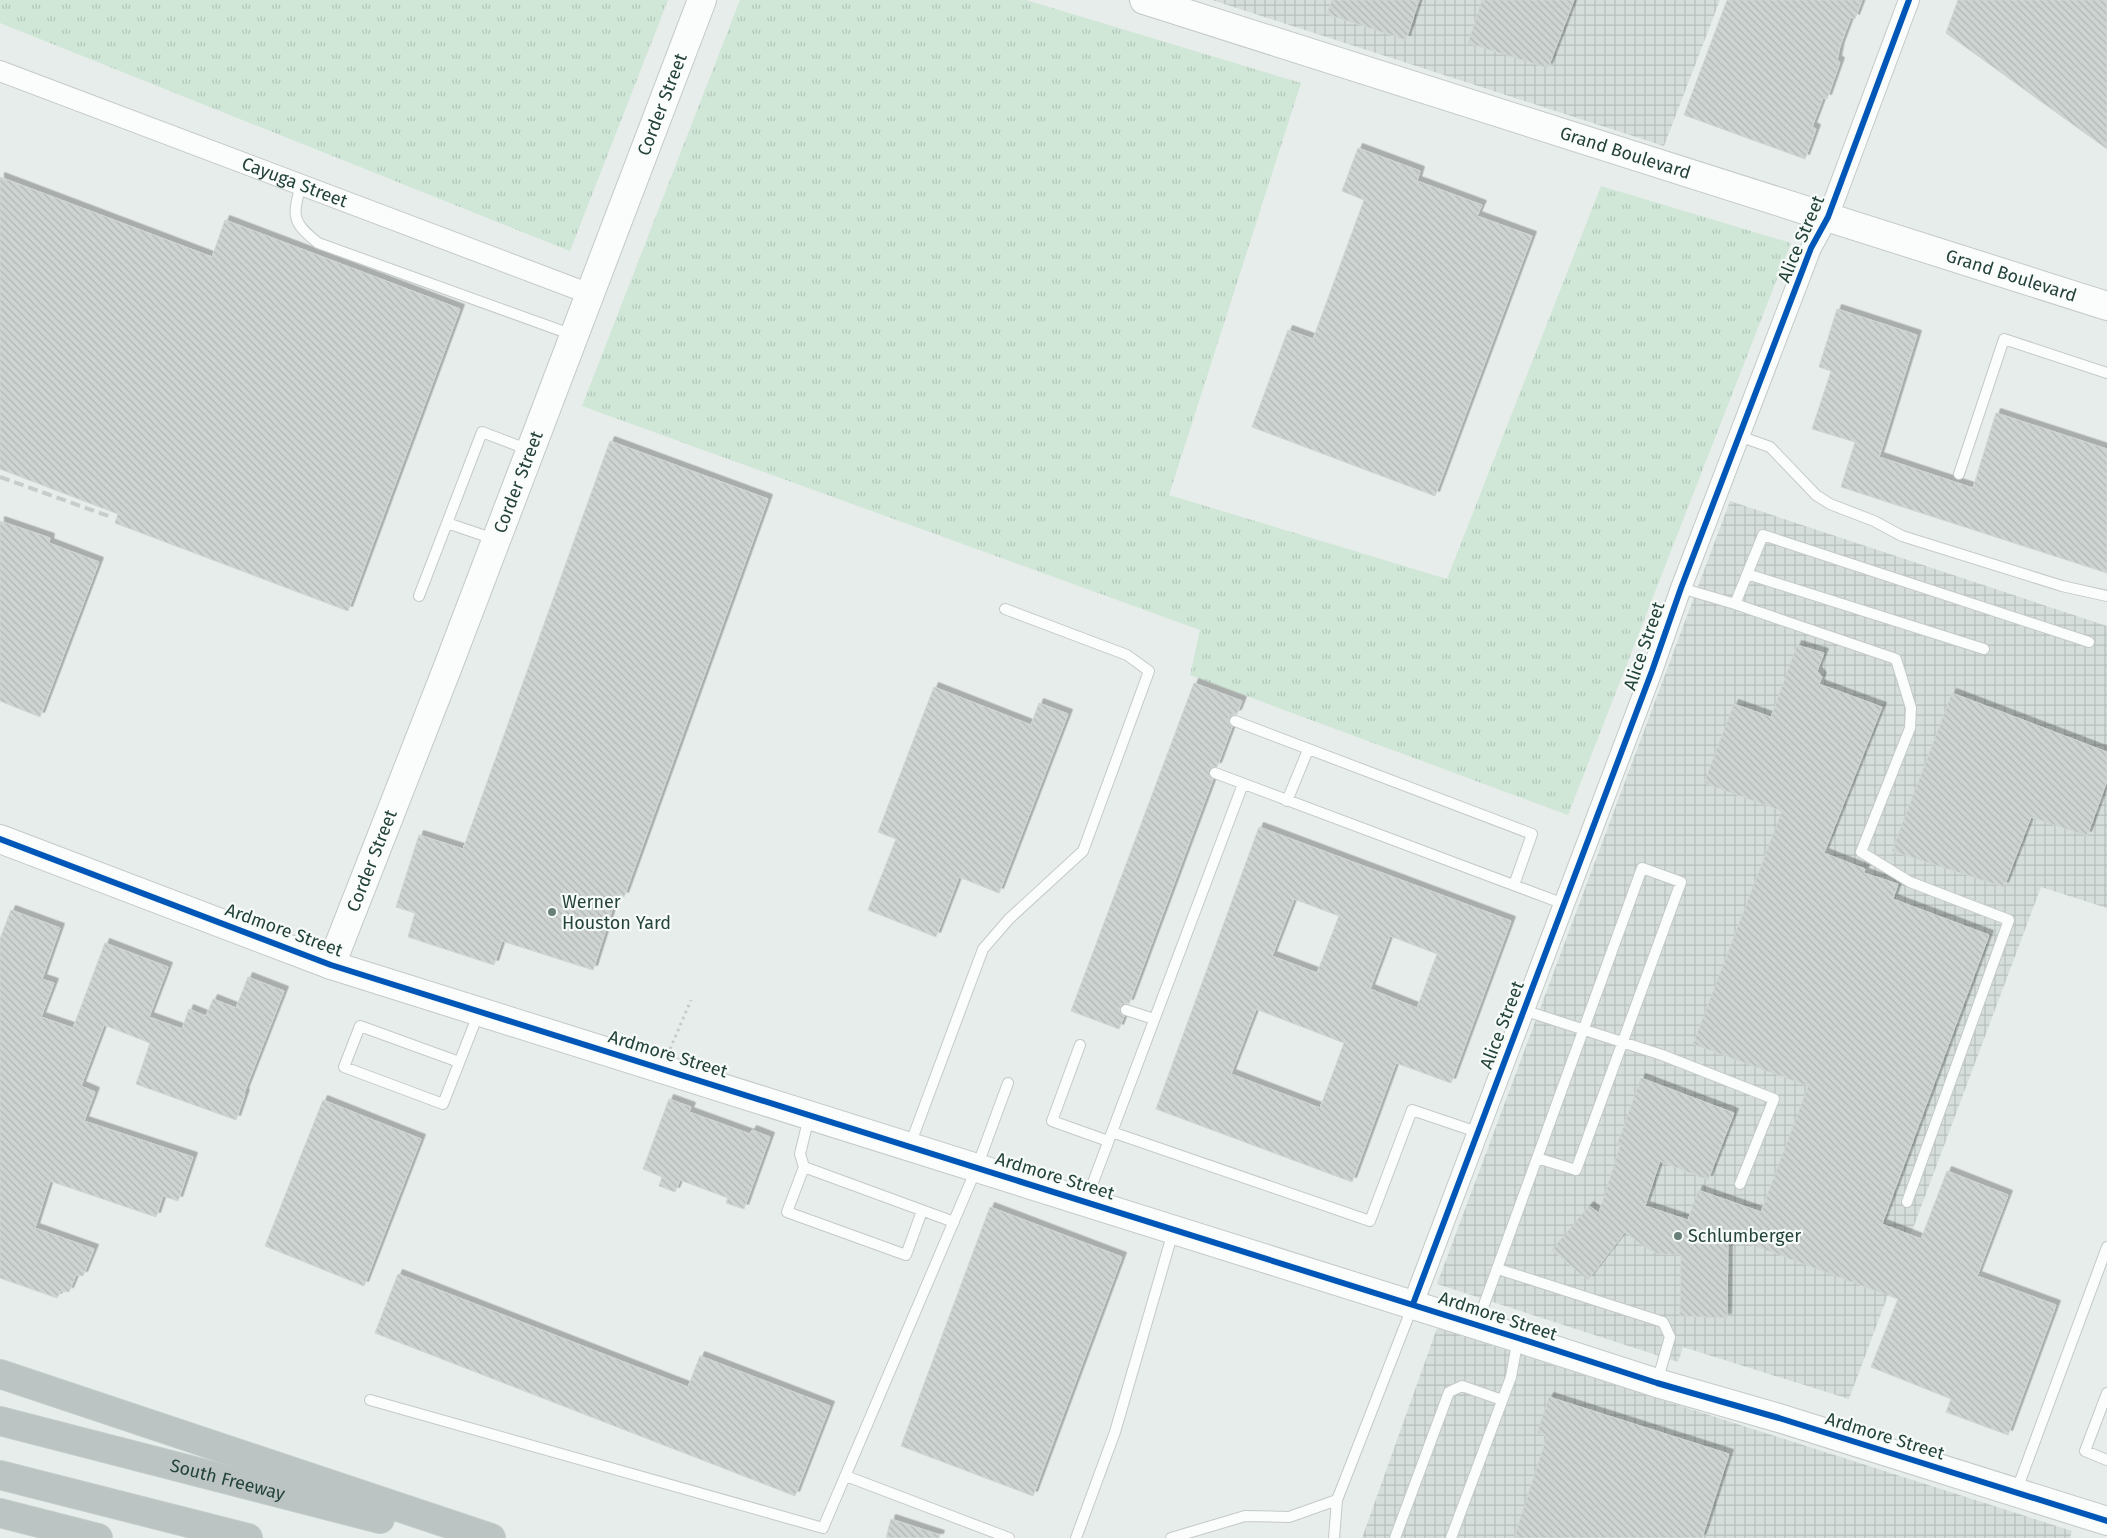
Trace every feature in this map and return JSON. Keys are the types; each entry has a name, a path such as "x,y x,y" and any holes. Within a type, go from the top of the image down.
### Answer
{"highway":[{"path":"0,1374 491,1538"},
{"name":"South Freeway","path":"0,1421 456,1538"},
{"path":"0,1475 248,1538"},
{"path":"0,1513 98,1538"}],"street":[{"name":"Corder Street","path":"330,965 702,0"},
{"name":"Grand Boulevard","path":"1144,0 2107,306"},
{"name":"Alice Street","path":"1413,1304 1652,671 1681,588 1811,248 1828,217 1908,0"},
{"name":"Cayuga Street","path":"0,71 590,294"},
{"name":"Ardmore Street","path":"0,839 330,965 1477,1324 1657,1383 1778,1418 2107,1521"}],"lane":[{"path":"301,185 294,209 294,219 302,230 318,243 574,336"},
{"path":"1959,474 2004,339 2107,373"},
{"path":"419,596 482,432 530,450"},
{"path":"1739,436 1770,447 1816,494 1830,504 1874,521 1902,536 2062,586 2107,596"},
{"path":"447,523 495,540"},
{"path":"1736,604 1763,535 2089,642"},
{"path":"1747,574 1984,649"},
{"path":"1681,588 1736,604 1896,660 1911,708 1910,728 1861,852 1910,882 2009,920 1907,1202"},
{"path":"909,1146 983,949 1009,919 1083,851 1149,671 1127,655 1005,609"},
{"path":"1235,720 1308,750 1532,834 1514,885"},
{"path":"1287,801 1308,750"},
{"path":"1215,773 1564,904"},
{"path":"1086,1201 1242,784"},
{"path":"1477,1324 1498,1268 1537,1158 1642,868 1681,882 1576,1170 1537,1158"},
{"path":"1126,1010 1154,1020"},
{"path":"1523,1010 1623,1042 1774,1099 1740,1184"},
{"path":"459,1062 360,1026 344,1067 443,1104 479,1011"},
{"path":"1080,1045 1052,1121 1110,1136 1370,1221 1412,1110 1478,1132"},
{"path":"370,1400 824,1528 977,1167 1008,1083"},
{"path":"810,1114 800,1154 804,1168 786,1212 906,1255 922,1211"},
{"path":"804,1168 954,1222"},
{"path":"1076,1538 1115,1432 1174,1229"},
{"path":"2016,1493 2107,1247"},
{"path":"1498,1268 1663,1322 1670,1337 1657,1383"},
{"path":"1334,1538 1337,1500 1413,1304"},
{"path":"1451,1538 1511,1377 1518,1338"},
{"path":"1395,1538 1449,1392 1462,1386 1502,1400"},
{"path":"2107,1393 2085,1451 2107,1460"},
{"path":"846,1476 1009,1538"},
{"path":"1171,1538 1244,1516 1289,1517 1337,1500"}],"path":[{"path":"662,1068 691,1000"}],"shaded area":[{"path":"1212,0 1720,0 1664,146"},
{"path":"1730,501 2107,626 2107,908 2041,887 1849,1399 1683,1347 1678,1362 1437,1284"},
{"path":"1437,1328 2072,1531 2070,1538 1362,1538"}],"green space":[{"path":"0,0 668,0 570,251 0,23"},
{"path":"740,0 1026,0 1301,83 1169,495 1447,579 1601,186 1791,243 1568,815 1190,675 1200,630 582,406"}],"building":[{"path":"1332,0 1419,0 1406,40 1327,14"},
{"path":"1482,0 1574,0 1548,68 1468,43"},
{"path":"1727,0 1862,0 1855,19 1851,17 1840,46 1837,60 1840,62 1827,99 1823,98 1812,127 1816,129 1805,159 1684,115"},
{"path":"1958,0 2107,0 2107,149 1946,33"},
{"path":"1358,148 1420,171 1417,181 1482,205 1477,216 1532,236 1435,496 1252,427 1288,330 1313,339 1364,200 1342,191"},
{"path":"0,177 212,257 225,220 460,309 348,611 115,523 118,514 0,469"},
{"path":"1837,309 1917,335 1879,457 1973,488 1996,413 2107,449 2107,573 1841,487 1855,442 1812,429 1831,371 1819,367"},
{"path":"610,441 768,499 624,897 617,894 593,970 502,941 494,965 408,937 415,913 396,907 419,835 463,849"},
{"path":"0,521 50,538 49,543 99,562 40,717 0,701"},
{"path":"1797,645 1824,653 1817,671 1822,677 1819,684 1882,707 1824,853 1865,869 1864,873 1898,884 1893,899 1989,935 1882,1224 1921,1239 1947,1171 2008,1195 1977,1276 2056,1305 2008,1435 1946,1412 1951,1399 1871,1367 1898,1299 1728,1236 1727,1318 1680,1316 1681,1255 1659,1254 1646,1248 1625,1232 1588,1280 1552,1250 1589,1206 1599,1213 1620,1146 1617,1145 1641,1078 1734,1113 1708,1180 1660,1161 1645,1206 1688,1220 1698,1190 1761,1212 1808,1086 1693,1044 1782,811 1704,783 1734,704 1771,717"},
{"path":"1194,683 1242,701 1237,714 1231,715 1228,719 1232,727 1217,767 1211,767 1208,771 1213,779 1129,1004 1124,1003 1120,1007 1119,1012 1124,1016 1119,1029 1071,1011"},
{"path":"934,687 1031,725 1039,703 1068,714 999,893 959,877 936,937 868,910 896,839 878,832"},
{"path":"1952,693 2107,752 2107,781 2087,836 2031,817 2004,887 1892,851"},
{"path":"1259,827 1511,921 1451,1083 1396,1063 1352,1182 1156,1109","holes":["1294,899 1339,916 1317,973 1272,956","1390,936 1437,954 1417,1008 1370,989","1256,1009 1344,1043 1320,1108 1231,1074"]},
{"path":"11,910 60,928 42,979 54,983 41,1017 73,1028 105,943 168,967 149,1017 182,1029 189,1009 206,1016 213,999 236,1008 248,977 284,991 244,1093 236,1120 136,1084 150,1043 104,1025 81,1086 95,1092 84,1121 193,1157 178,1201 163,1196 156,1217 50,1181 35,1228 94,1249 83,1276 76,1275 69,1292 61,1291 57,1298 0,1278 0,939"},
{"path":"669,1099 691,1107 689,1112 750,1134 752,1130 770,1137 744,1209 726,1203 728,1198 680,1180 675,1192 659,1186 662,1177 643,1169"},
{"path":"323,1100 421,1139 364,1286 265,1246"},
{"path":"990,1207 1122,1257 1033,1496 901,1446"},
{"path":"398,1274 688,1387 700,1356 830,1406 795,1496 375,1333"},
{"path":"1549,1397 1729,1454 1702,1538 1514,1538 1547,1436 1537,1433"},
{"path":"891,1519 940,1535 939,1538 886,1538"}],"railway":[{"path":"0,477 111,517"}],"cycle path":[{"path":"1413,1304 1652,671 1681,588 1811,248 1828,217 1909,0"},
{"path":"0,839 331,965 1657,1383 1779,1418 2107,1521"}],"place":[{"name":"Werner Houston Yard","path":"552,912"},
{"name":"Schlumberger","path":"1678,1236"}]}
